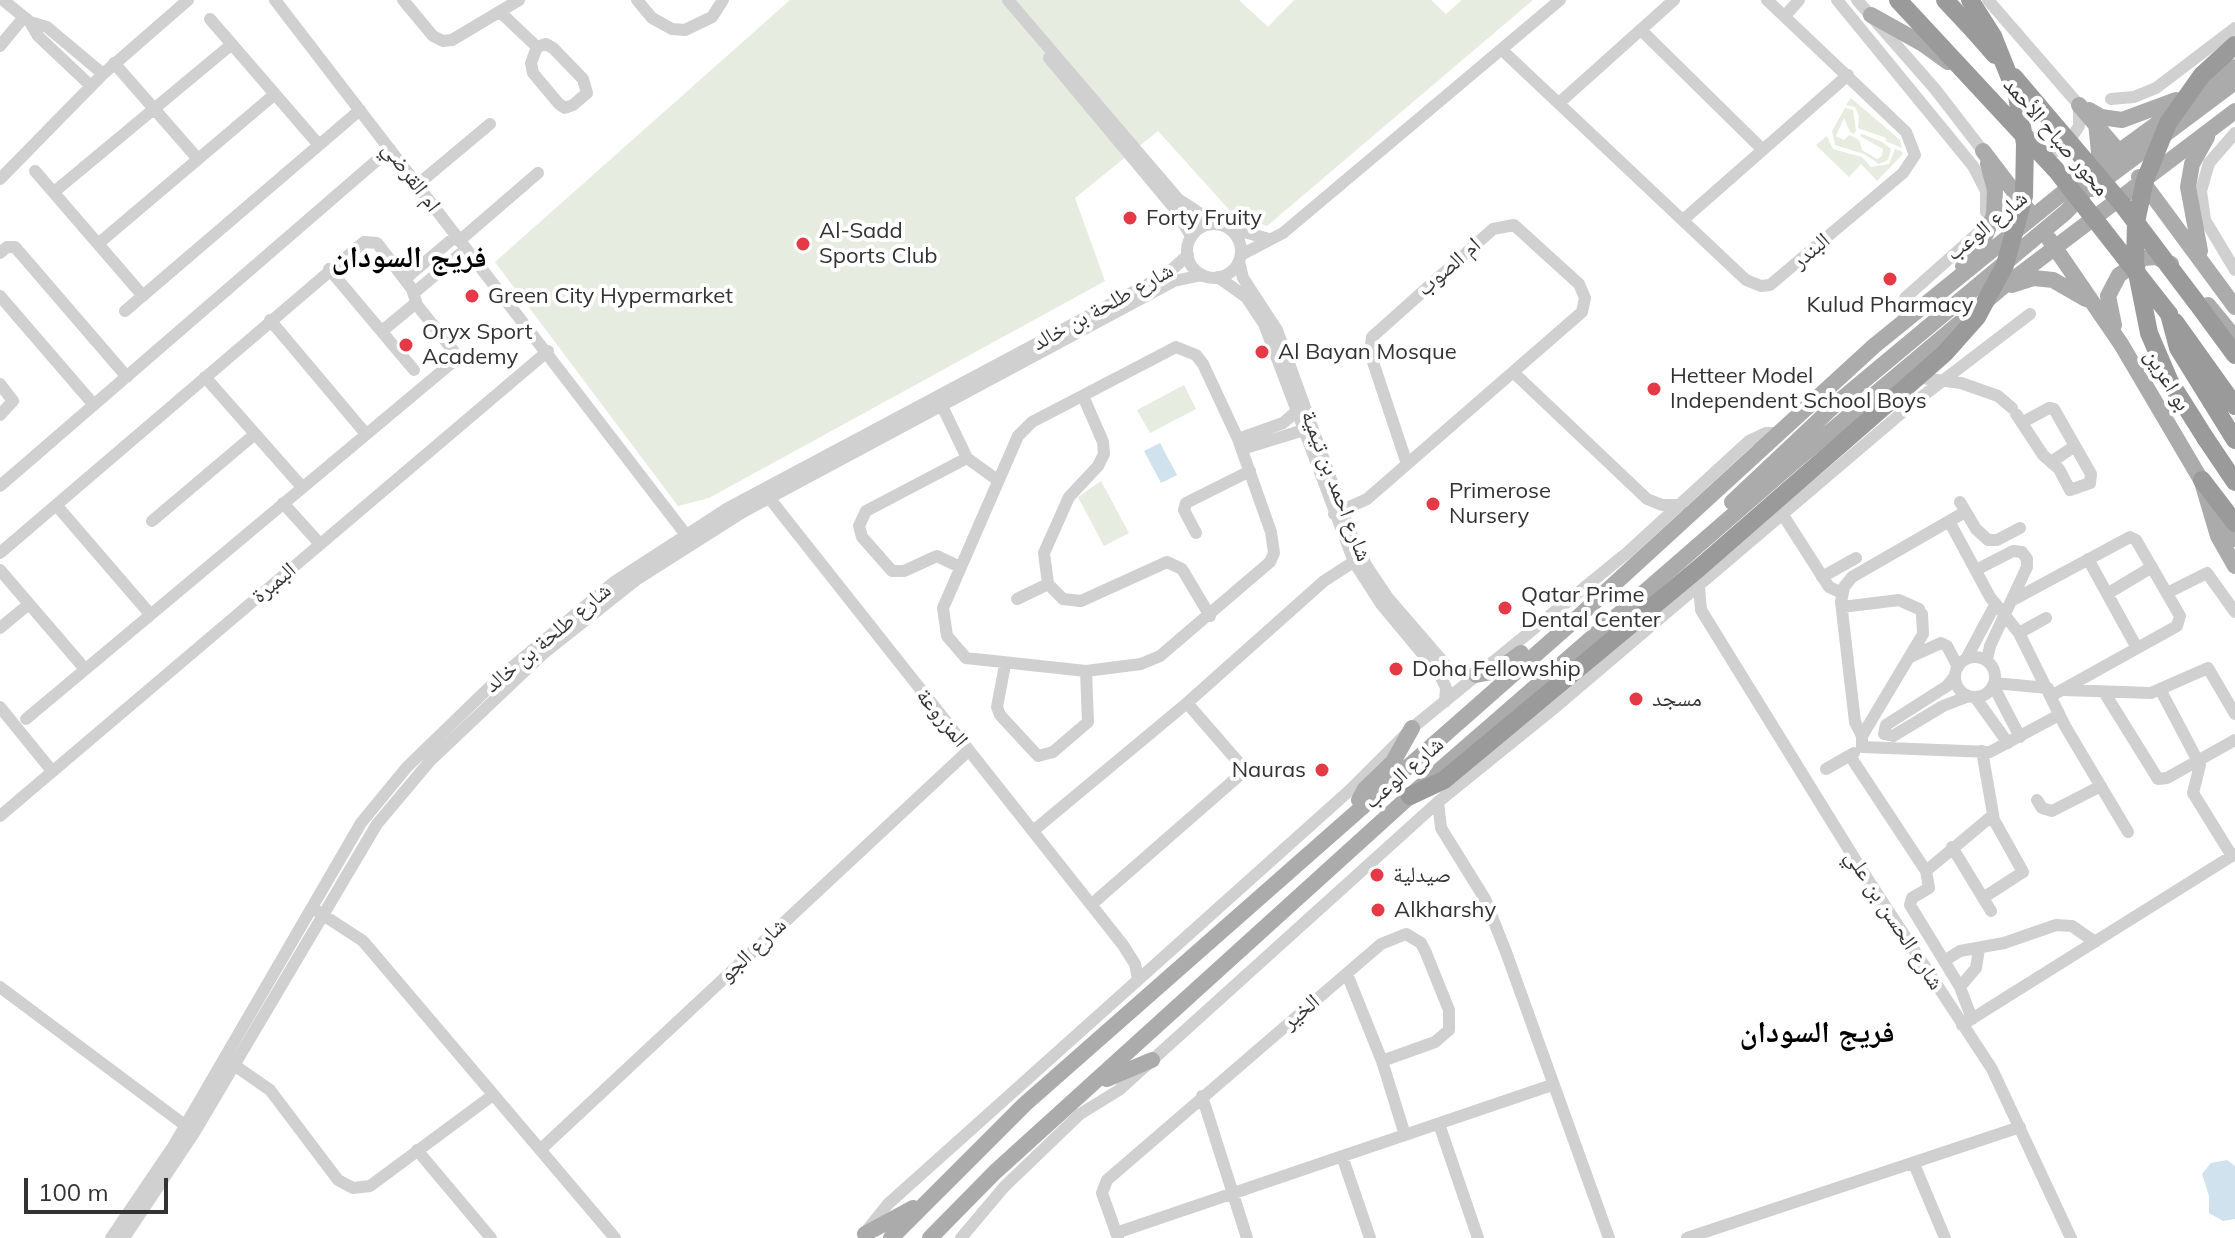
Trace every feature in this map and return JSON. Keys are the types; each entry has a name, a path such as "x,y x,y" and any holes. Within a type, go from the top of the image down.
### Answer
{"highway":[{"name":"محور صباح الأحمد","path":"1898,0 2056,170 2169,314 2235,406"},
{"name":"محور صباح الأحمد","path":"1945,0 2122,204 2235,355"},
{"path":"1410,796 1444,780 1903,401 1977,317 2005,265 2024,196 2025,144 2017,96 1993,36 1970,0"},
{"path":"2235,45 2202,75 2168,123 2145,180 2135,244 2141,300 2160,362 2235,482"},
{"path":"2169,314 2178,348 2235,440"},
{"path":"2202,480 2235,523"}],"main road":[{"path":"1871,15 1948,62 2028,151 2079,195 2106,194 2118,198 2235,338"},
{"path":"1719,528 1726,509 1837,403 2044,232 2079,195 2235,67"},
{"path":"2097,168 2128,155 2235,82"},
{"path":"2079,105 2101,117 2122,120 2150,112 2214,83"},
{"name":"محور صباح الأحمد","path":"2079,105 2128,155 2142,181"},
{"name":"شارع الوعب","path":"930,1238 995,1172 1410,796 1919,355 2118,198 2235,111"},
{"path":"2084,289 2073,255 2072,235 2079,195 2097,168 2096,123"},
{"path":"2202,261 2190,208 2188,180 2199,150 2213,128"},
{"path":"1983,151 2055,247"},
{"path":"1946,289 1985,236 1994,215 1995,190 1983,151"},
{"path":"2128,155 2146,171 2156,170"},
{"path":"2079,195 2142,181 2235,307"},
{"name":"شارع الوعب","path":"891,1238 1025,1104 1576,619 1904,322 2033,217 2079,195"},
{"path":"2012,234 2027,231 2031,237 2029,243"},
{"name":"بو اعرين","path":"2055,247 2121,344 2235,539"},
{"path":"2121,344 2108,305 2115,281 2128,266 2144,258 2161,259 2176,267"},
{"path":"1999,290 2027,279 2053,280 2070,286 2098,310"},
{"path":"2202,480 2218,536 2235,566"},
{"path":"1476,675 1497,671 1545,632 1576,619"},
{"path":"1356,810 1365,789 1393,762 1412,728"},
{"path":"1085,1092 1152,1060"},
{"path":"863,1236 931,1196"}],"street":[{"path":"3,0 27,20 38,36 91,86"},
{"path":"0,179 114,63 188,0"},
{"name":"ام القرضي","path":"275,0 460,242 548,351 689,539"},
{"path":"403,0 433,36 443,41 452,40 519,0"},
{"path":"637,0 652,18 672,29 685,30 712,17 723,0"},
{"path":"998,0 1174,208 1191,236 1188,255 1202,275 1218,277 1231,272 1240,258 1287,230 1560,0"},
{"path":"1008,0 1178,199 1237,235 1240,258"},
{"path":"1559,103 1674,0"},
{"name":"البندر","path":"1502,50 1746,280 1761,286 1770,285 1903,173 1915,155 1910,137 1767,0"},
{"path":"1785,16 1799,0"},
{"path":"1837,0 1965,155 1979,173 1986,191 1986,213 1976,237 1905,298 1904,322"},
{"path":"1857,0 1983,151"},
{"name":"محور صباح الأحمد","path":"1988,0 2079,105"},
{"path":"500,12 537,47"},
{"path":"210,19 319,145"},
{"path":"0,46 27,20"},
{"path":"27,20 47,27 103,74"},
{"path":"2111,99 2134,97 2156,88 2235,28"},
{"path":"1641,30 1763,150"},
{"path":"54,192 232,44"},
{"path":"546,44 553,48 587,85 587,93 573,105 565,108 559,104 533,73 531,63 537,47 546,44"},
{"path":"114,63 198,159"},
{"path":"1683,220 1848,75"},
{"path":"99,243 275,94"},
{"path":"2028,151 2049,153 2068,143 2079,126 2079,105"},
{"path":"125,311 360,110"},
{"path":"417,185 490,124"},
{"path":"2235,133 2209,163 2201,191 2205,220 2235,270"},
{"path":"0,486 390,149"},
{"path":"35,171 143,296"},
{"path":"405,279 460,242 538,173"},
{"name":"ام الصوب","path":"1338,512 1367,499 1582,312 1585,298 1579,284 1520,228 1507,224 1493,229 1372,337 1370,353 1407,464"},
{"path":"1191,236 1202,227 1221,225 1269,239"},
{"path":"382,331 415,298 460,242"},
{"path":"0,553 361,243 377,243 454,350 455,359 26,719"},
{"path":"0,253 7,247 15,247 127,377"},
{"name":"شارع طلحة بن خالد","path":"111,1238 234,1065 361,823 423,750 569,617 629,571 1176,268 1188,255"},
{"name":"شارع احمد بن تيمية","path":"1240,258 1243,278 1277,330 1338,512"},
{"path":"329,269 414,370"},
{"name":"شارع طلحة بن خالد","path":"766,494 943,408 1174,281 1202,275"},
{"name":"شارع احمد بن تيمية","path":"1218,277 1246,297 1264,324 1358,560 1381,604 1445,681 1445,702"},
{"path":"0,296 94,405"},
{"name":"شارع الوعب","path":"1903,401 1946,380 2030,314"},
{"path":"270,320 366,434"},
{"path":"1187,349 1196,355 1211,377 1240,444 1271,532 1274,553 1264,571 1160,656 1124,669 1086,671 1005,665 966,658 947,636 943,608 996,479 1024,427 1083,396 1166,350 1187,349"},
{"name":"البمبرة","path":"0,816 548,351"},
{"name":"شارع الوعب","path":"961,1238 1004,1187 1080,1114 1119,1090 1438,802 1783,515 1903,401 1922,378 1919,355"},
{"path":"1513,372 1647,499 1662,505 1681,505"},
{"path":"205,377 302,487"},
{"path":"1922,378 1946,380 1998,396 2017,415 2072,491 2090,483 2091,474 2054,409 2017,415"},
{"path":"0,384 13,401 0,415"},
{"path":"1083,396 1103,442 1104,454 1098,466 1069,497 1044,553 1048,584 1063,599 1081,601 1167,562 1182,569 1210,616"},
{"path":"943,408 967,458 996,479"},
{"path":"1274,432 1297,411"},
{"path":"1240,444 1274,432 1304,430"},
{"name":"شارع الوعب","path":"863,1236 888,1204 1350,790 1412,728 1653,531 1749,441 1766,433 1778,433"},
{"path":"152,521 255,434"},
{"path":"2051,462 2075,446"},
{"path":"960,567 937,556 904,571 892,571 862,537 859,526 866,511 967,458"},
{"path":"1196,533 1184,510 1186,503 1250,471"},
{"name":"المزروعة","path":"766,494 1092,904 1135,964 1138,979"},
{"path":"1647,499 1653,513 1653,531"},
{"path":"283,503 320,544"},
{"path":"57,506 150,614"},
{"path":"1862,742 1855,722 1842,607 1842,593 1852,577 1949,521 1963,507 1985,538 1993,541 2020,528"},
{"path":"1783,515 1831,589 1842,593"},
{"path":"1949,521 1995,605 2019,633 2054,691 2059,715 2128,832"},
{"path":"2011,601 2130,537 2136,540 2180,616 2179,623 2054,691"},
{"path":"2001,538 2009,553"},
{"path":"1976,570 2009,553 2022,552 2028,563 1987,660"},
{"path":"1822,577 1856,558"},
{"path":"2088,559 2137,648"},
{"path":"1033,831 1187,703 1324,581 1358,560"},
{"name":"شارع احمد بن تيمية","path":"1358,560 1451,671 1476,675"},
{"path":"2107,594 2152,567"},
{"path":"0,570 85,669"},
{"path":"2167,593 2207,573 2235,612"},
{"path":"1017,599 1048,584"},
{"name":"شارع الحسن بن علي","path":"1699,587 1701,610 1807,781 1967,1022 2006,1094 2071,1238"},
{"path":"1807,781 1850,756 1862,742 1923,634 1921,611 1899,600 1842,607"},
{"path":"1679,603 1701,610"},
{"path":"0,628 29,604"},
{"path":"1884,734 1886,725 1947,686 1995,605"},
{"path":"2019,633 2046,618"},
{"path":"1950,652 1978,638"},
{"path":"1908,658 1937,643 1944,644 1960,667 1959,688 1972,696 2014,740"},
{"path":"1960,667 1987,660"},
{"path":"1987,660 1994,671 1994,684 2014,740"},
{"path":"1005,665 997,707 1000,715 1038,756 1053,752 1088,722 1086,671"},
{"path":"1862,742 1884,734 1893,736 1943,706 1994,684 2054,691 2161,691 2208,668 2235,714"},
{"path":"1850,756 1926,871 1929,888 1912,898 1910,905 1960,987 1967,1022 2234,855 2193,793 2200,765 2161,691"},
{"path":"2104,692 2154,777 2167,778 2235,740"},
{"path":"1092,904 1241,774 1240,764 1187,703"},
{"path":"0,707 52,771"},
{"path":"1862,742 1996,750 2059,715"},
{"name":"شارع الجو","path":"540,1150 968,751"},
{"path":"1982,751 1993,815 2023,872 1983,898"},
{"path":"2037,800 2042,808 2052,811 2101,786"},
{"path":"1438,802 1441,828 1485,899 1609,1238"},
{"path":"1926,871 1993,815"},
{"path":"1415,822 1441,828"},
{"path":"1952,847 1991,911"},
{"path":"317,911 363,941 615,1238"},
{"name":"شارع طلحة بن خالد","path":"124,1238 317,911"},
{"path":"1944,961 1960,951 1979,949 2056,925 2072,926 2095,942"},
{"name":"الخير","path":"1117,1236 1102,1193 1104,1184 1202,1096 1388,939 1406,934 1421,943 1449,1010 1449,1030 1435,1042 1382,1061"},
{"name":"المزروعة","path":"1123,945 1139,959 1154,963"},
{"path":"1960,987 1976,968 1979,949"},
{"path":"1347,974 1382,1061 1405,1135"},
{"path":"0,987 190,1129"},
{"path":"234,1065 270,1090 345,1185 362,1188 370,1186 493,1095"},
{"path":"1117,1236 1552,1085"},
{"path":"1202,1096 1247,1238"},
{"path":"1439,1124 1478,1238"},
{"path":"1687,1238 2020,1127"},
{"path":"417,1150 491,1238"},
{"path":"1342,1156 1370,1238"},
{"path":"1914,1164 1945,1238"}],"shaded area":[{"name":"Al-Sadd Sports Club","path":"790,0 1239,0 1268,27 1294,0 1431,0 1446,14 1462,0 1533,0 1267,226 1233,214 1158,131 1075,198 1105,281 709,498 678,506 495,262"},
{"path":"1851,98 1900,140 1902,148 1886,141 1886,138 1858,128 1859,116 1855,107 1846,105"},
{"path":"1845,108 1853,110 1856,131 1854,134 1850,132 1844,118 1836,136 1844,140 1849,135 1859,140 1862,150 1877,159 1882,156 1883,149 1860,136 1862,134 1882,142 1891,149 1888,160 1879,164 1864,154 1835,145 1832,131"},
{"path":"1827,136 1833,149 1862,157 1871,167 1889,164 1895,149 1903,152 1877,181 1861,164 1849,177 1816,145"},
{"path":"1184,385 1196,409 1150,433 1137,410"},
{"path":"1101,481 1129,533 1104,546 1078,497"}],"water":[{"path":"1160,443 1177,475 1161,483 1144,451"},
{"path":"2227,1160 2235,1166 2235,1219 2223,1221 2209,1213 2209,1196 2202,1174 2211,1163"}],"place":[{"name":"Forty Fruity","path":"1130,218"},
{"name":"Al-Sadd Sports Club","path":"803,244"},
{"name":"Kulud Pharmacy","path":"1890,279"},
{"name":"Green City Hypermarket","path":"472,296"},
{"name":"Oryx Sport Academy","path":"406,345"},
{"name":"Al Bayan Mosque","path":"1262,352"},
{"name":"Hetteer Model Independent School Boys","path":"1654,389"},
{"name":"Primerose Nursery","path":"1433,504"},
{"name":"Qatar Prime Dental Center","path":"1505,608"},
{"name":"Doha Fellowship","path":"1396,669"},
{"name":"مسجد","path":"1636,699"},
{"name":"Nauras","path":"1322,770"},
{"name":"صيدلية","path":"1377,875"},
{"name":"Alkharshy","path":"1378,910"}],"district":[{"name":"فريج السودان","path":"409,258"},
{"name":"فريج السودان","path":"1817,1033"}]}
